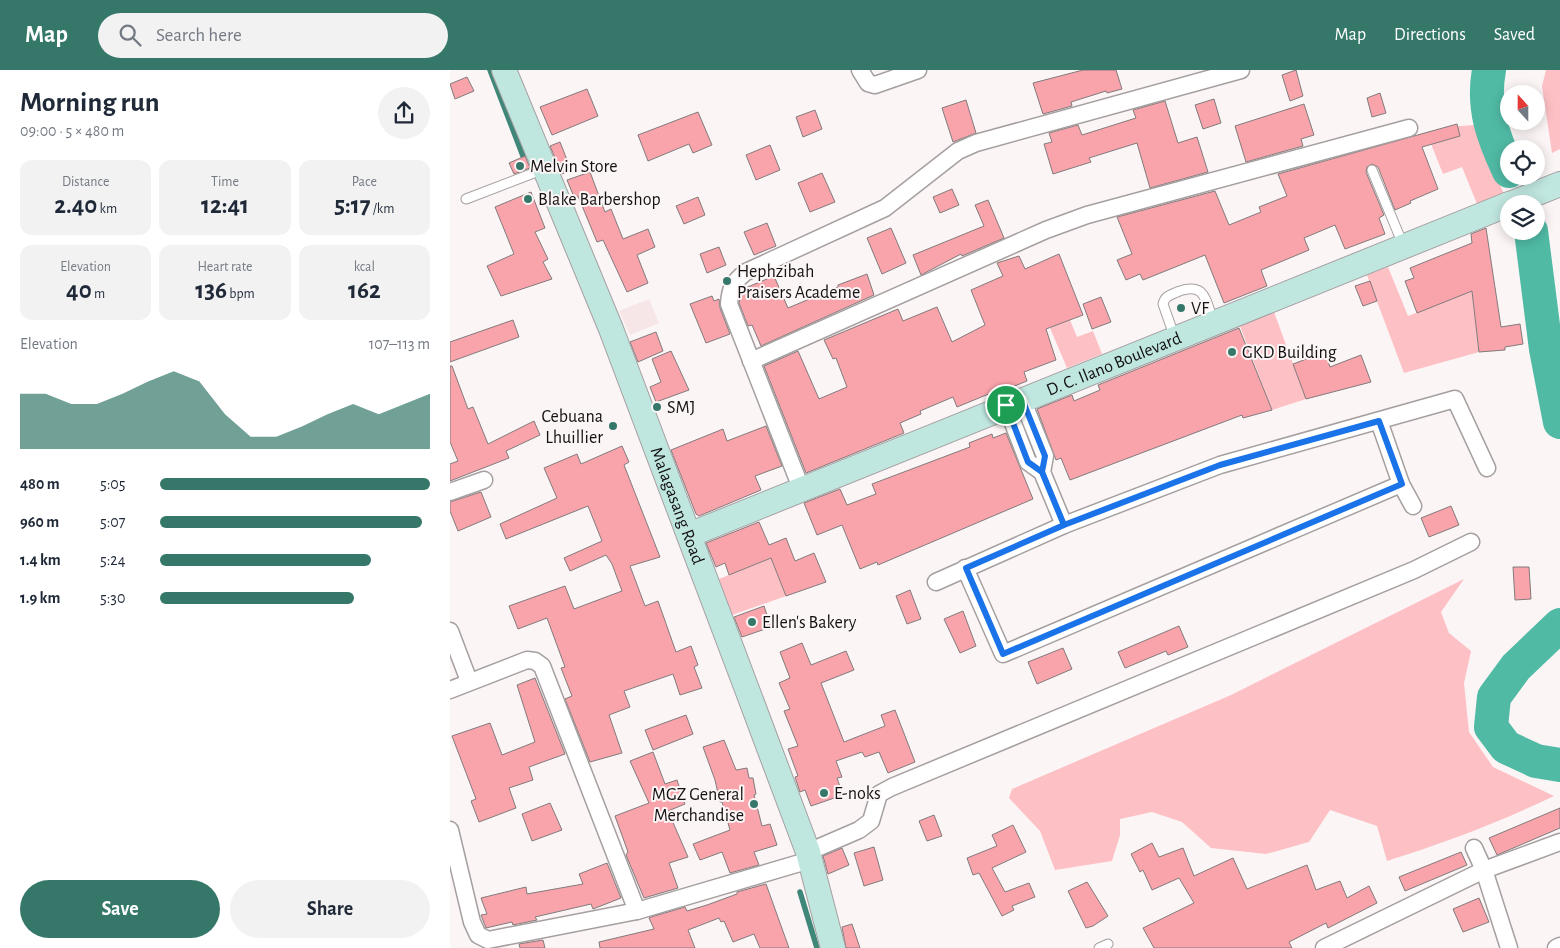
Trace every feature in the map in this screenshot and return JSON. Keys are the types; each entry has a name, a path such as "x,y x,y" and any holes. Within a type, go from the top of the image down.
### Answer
{"main road":[{"name":"Malagasang Road","path":"504,70 611,329 689,535 809,856 833,948"},
{"name":"D. C. Ilano Boulevard","path":"1533,195 1556,186"},
{"name":"D. C. Ilano Boulevard","path":"689,535 801,488 1018,410 1175,339 1500,208"}],"street":[{"path":"860,70 868,83 874,85 918,70"},
{"path":"801,488 729,304 730,289 736,280 746,272 885,208 958,152 976,143 1241,70"},
{"path":"751,361 1071,220 1409,128"},
{"path":"936,582 1064,525 1220,465 1455,399 1487,468"},
{"path":"1018,410 1045,456 1042,472 1064,525"},
{"path":"1379,421 1402,484 1413,506"},
{"path":"450,492 484,480"},
{"path":"966,568 1003,654 1402,484"},
{"path":"450,830 472,922 478,935 488,940 637,910 809,856 859,830 871,821 879,794 892,787 1378,585 1471,542"},
{"path":"450,631 469,681"},
{"path":"450,690 527,660 535,661 542,666 637,910"},
{"path":"1324,948 1484,870 1558,845"},
{"path":"1474,848 1484,870 1509,948"},
{"path":"1556,948 1560,946"}],"lane":[{"path":"466,199 544,169"},
{"path":"1372,170 1404,247"},
{"path":"1175,339 1162,304 1169,296 1190,288 1198,288 1203,294 1214,323"}],"shaded area":[{"path":"1546,70 1560,70 1560,149 1552,153 1545,106 1545,85 1542,85"},
{"path":"1475,125 1504,194 1477,204 1462,167 1443,174 1431,144 1450,138 1445,127"},
{"path":"1388,267 1408,316 1472,291 1479,352 1404,373 1367,275"},
{"path":"649,299 659,323 630,335 619,311"},
{"path":"1274,312 1306,399 1272,410 1240,326"},
{"path":"1070,320 1077,337 1093,331 1102,354 1067,368 1050,328"},
{"path":"771,558 786,596 732,615 719,579"},
{"path":"1464,579 1441,612 1449,633 1471,651 1464,683 1469,732 1493,767 1554,796 1472,832 1387,861 1377,826 1330,810 1309,842 1266,854 1211,848 1182,822 1152,812 1120,819 1120,835 1112,861 1055,870 1040,831 1009,798 1012,789 1231,695"}],"building":[{"path":"1083,70 1116,70 1122,89 1107,93 1106,91 1071,102 1072,106 1043,114 1033,83"},
{"path":"1296,70 1303,96 1290,101 1282,75"},
{"path":"467,77 474,91 455,99 450,84"},
{"path":"587,89 598,116 552,135 540,107"},
{"path":"1380,93 1386,113 1372,117 1367,98"},
{"path":"1214,99 1221,123 1203,129 1195,105"},
{"path":"966,100 976,133 953,142 942,108"},
{"path":"1165,101 1178,143 1197,137 1208,172 1150,188 1137,143 1089,158 1091,162 1053,174 1044,144 1052,142 1049,133 1078,125 1082,135 1136,118 1133,110"},
{"path":"1304,104 1314,135 1301,139 1303,146 1246,162 1235,126"},
{"path":"815,110 822,129 803,137 796,117"},
{"path":"698,112 712,145 693,153 689,144 648,161 638,135"},
{"path":"1457,124 1460,136 1422,147 1438,189 1410,201 1411,203 1395,210 1378,167 1372,164 1367,167 1366,172 1384,215 1379,218 1385,234 1345,249 1335,225 1304,238 1309,250 1261,270 1267,286 1224,303 1205,255 1143,280 1140,274 1126,280 1117,260 1132,254 1117,217 1215,191 1229,225 1261,212 1259,207 1287,196 1278,174"},
{"path":"560,142 571,170 562,174 550,146"},
{"path":"770,145 780,170 756,180 746,155"},
{"path":"525,156 530,168 514,174 509,163"},
{"path":"590,172 605,212 611,209 623,239 648,229 655,247 637,255 648,283 627,292 603,240 597,242 578,196 574,197 567,180"},
{"path":"822,173 835,202 810,212 798,183"},
{"path":"952,189 959,205 940,213 933,197"},
{"path":"531,192 545,228 535,232 548,259 543,262 552,279 501,296 487,266 514,254 495,207"},
{"path":"698,197 705,215 684,224 676,206"},
{"path":"988,200 1004,238 962,256 961,254 921,275 913,255 984,226 975,205"},
{"path":"767,223 776,246 754,255 744,232"},
{"path":"891,228 906,263 882,274 867,238"},
{"path":"1486,228 1501,327 1520,324 1523,344 1505,347 1505,350 1479,352 1472,291 1417,313 1405,281 1414,278 1410,268 1472,243 1471,234"},
{"path":"719,247 726,265 707,273 700,254"},
{"path":"1059,254 1083,315 1046,329 1056,360 1024,372 1027,381 997,393 996,391 957,407 953,397 920,411 921,414 900,423 904,433 806,473 764,366 798,351 819,399 847,387 836,358 833,359 824,340 898,309 903,321 937,307 952,342 985,325 971,290 1003,276 997,263 1019,256 1025,269"},
{"path":"867,274 874,295 761,346 752,325 748,326 739,303 743,289 774,276 788,308"},
{"path":"1370,281 1377,301 1363,306 1355,286"},
{"path":"712,296 714,301 719,299 720,308 730,334 706,343 690,304"},
{"path":"1101,297 1111,322 1092,329 1083,304"},
{"path":"513,320 519,337 450,362 450,342"},
{"path":"1239,328 1272,410 1243,418 1242,415 1070,480 1061,458 1056,460 1037,409 1072,395 1074,401 1100,390 1098,385"},
{"path":"656,332 663,351 638,362 630,342"},
{"path":"671,351 689,390 656,402 650,387 661,382 652,359"},
{"path":"1325,352 1330,367 1361,355 1371,382 1306,399 1293,364"},
{"path":"450,366 452,366 468,409 473,407 488,444 534,421 540,435 506,451 509,458 450,481 450,464 458,461 450,442"},
{"path":"766,426 782,466 755,476 761,490 699,516 696,514 671,450 723,429 727,441"},
{"path":"1006,433 1033,499 878,565 877,562 860,569 842,525 817,535 804,503 840,489 847,505 876,494 872,484 970,447 969,443 992,434 993,438"},
{"path":"622,446 629,462 624,465 660,557 630,566 645,606 658,601 676,652 691,646 698,665 694,667 702,688 680,695 673,674 624,691 630,707 609,715 622,753 590,762 565,699 572,696 561,668 565,667 547,618 518,629 509,606 565,586 574,609 622,591 612,564 606,555 570,571 564,558 602,541 588,506 506,539 500,524 557,498 544,468 577,454 581,464"},
{"path":"481,492 491,517 458,531 450,511 450,502"},
{"path":"1451,506 1459,525 1429,537 1421,518"},
{"path":"759,522 769,545 786,538 795,561 814,553 826,582 786,596 771,558 729,575 725,563 716,567 706,543"},
{"path":"1513,567 1529,567 1531,599 1515,600"},
{"path":"910,590 921,619 907,624 896,596"},
{"name":"Ellen's Bakery","path":"764,606 771,627 742,637 734,617"},
{"path":"963,611 976,646 960,653 944,619"},
{"path":"1179,626 1188,647 1168,655 1166,651 1125,668 1118,652"},
{"path":"802,643 811,665 846,651 854,670 821,683 844,742 885,726 881,715 895,710 915,762 888,773 879,752 865,757 862,752 836,761 842,777 837,778 843,795 811,806 805,790 800,792 795,777 798,776 788,749 798,746 784,711 790,709 779,683 790,678 780,652"},
{"path":"1063,648 1072,669 1037,684 1028,662"},
{"path":"535,678 565,754 529,767 533,780 509,788 516,808 479,822 471,801 476,799 452,736 490,723 502,755 535,742 517,685"},
{"path":"686,715 693,734 653,750 645,730"},
{"path":"724,740 736,770 747,768 749,778 753,778 756,794 754,795 762,826 770,824 777,845 754,852 759,865 730,873 722,852 700,860 693,844 730,830 703,747"},
{"path":"653,752 665,784 677,780 685,804 668,811 688,857 669,863 678,888 644,898 626,855 628,852 615,816 649,803 630,761"},
{"path":"550,803 562,830 532,841 522,814"},
{"path":"1560,808 1560,828 1497,855 1489,838"},
{"path":"934,815 942,836 927,841 919,821"},
{"path":"1013,825 1026,852 992,868 1005,892 1029,883 1035,897 1012,906 1014,910 1002,916 979,873 973,875 967,858 997,846 992,835"},
{"path":"1152,843 1159,857 1183,848 1194,876 1233,858 1247,889 1307,865 1316,890 1340,881 1347,898 1369,886 1377,903 1328,928 1326,923 1289,942 1292,948 1154,948 1143,928 1194,903 1179,878 1152,890 1143,870 1140,872 1131,854"},
{"path":"874,847 883,880 864,886 854,853"},
{"path":"842,848 849,865 828,874 823,856"},
{"path":"1461,852 1467,865 1405,891 1399,877"},
{"path":"607,863 621,898 593,909 591,904 535,917 537,920 513,925 512,922 486,928 481,915 487,914 481,898 526,887 527,894 583,884 579,874"},
{"path":"1087,882 1108,916 1093,926 1086,928 1068,891"},
{"path":"766,884 789,948 760,948 754,934 733,942 724,921 721,922 719,918 688,930 695,948 600,948 599,942 654,929 649,918 651,917 685,907 687,911 737,894 737,892"},
{"path":"1479,898 1489,922 1463,932 1453,909"},
{"path":"852,924 860,948 846,948 842,927"},
{"path":"543,940 545,948 520,948 519,944"}],"waterway":[{"path":"490,70 523,156"},
{"path":"1489,70 1487,84 1488,110 1500,151"},
{"path":"1532,240 1546,349 1560,422"},
{"path":"1560,625 1516,667 1494,697 1491,727 1506,747 1536,761 1560,765"},
{"path":"800,892 817,948"}],"place":[{"name":"Melvin Store","path":"520,166"},
{"name":"Blake Barbershop","path":"528,199"},
{"name":"Hephzibah Praisers Academe","path":"727,281"},
{"name":"VF","path":"1181,308"},
{"name":"GKD Building","path":"1232,352"},
{"name":"SMJ","path":"657,407"},
{"name":"Cebuana Lhuillier","path":"613,426"},
{"name":"Ellen's Bakery","path":"752,622"},
{"name":"E-noks","path":"824,793"},
{"name":"MGZ General Merchandise","path":"754,804"}],"route":[{"path":"1006,405 1022,399 1045,456 1042,472 1064,525 966,568 1003,654 1402,484 1379,421 1220,465 1064,525 1042,472 1028,462 1006,405"}]}
